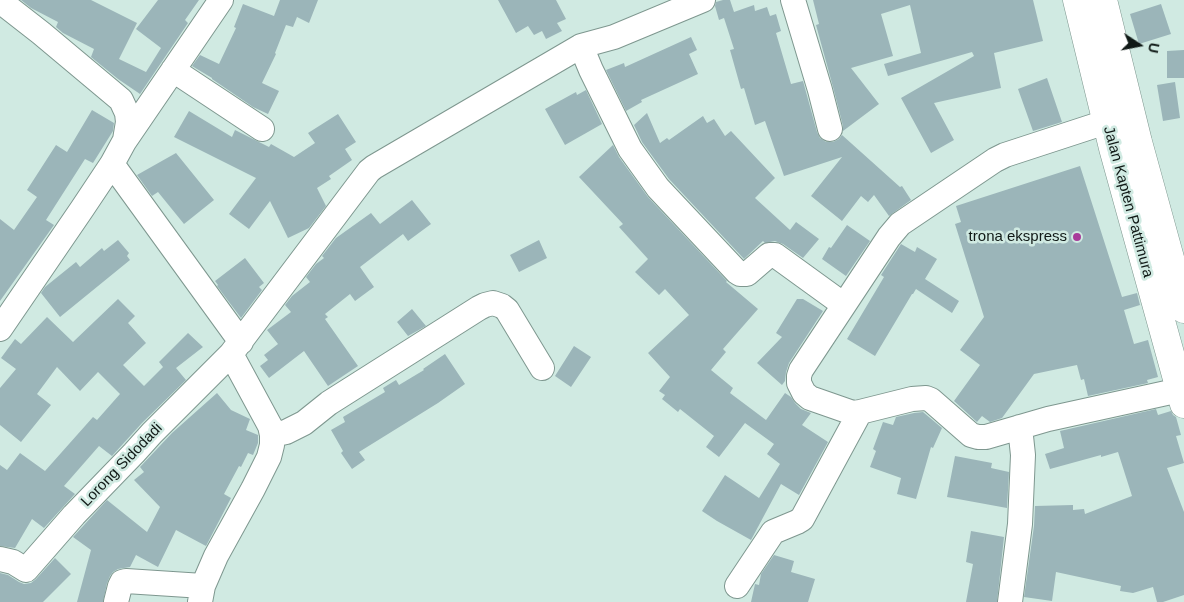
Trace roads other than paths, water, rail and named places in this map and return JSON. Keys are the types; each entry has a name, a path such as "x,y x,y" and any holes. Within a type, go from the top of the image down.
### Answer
{"main road":[{"name":"Jalan Kapten Pattimura","path":"1077,0 1106,122 1182,397"},
{"name":"Jalan Kapten Pattimura","path":"1103,0 1138,142 1184,309"}],"street":[{"path":"0,329 221,0"},
{"path":"236,348 369,171 374,167 581,46 614,37 703,0"},
{"path":"793,0 830,129"},
{"path":"0,1 121,100 127,113 128,122 124,142"},
{"path":"581,46 590,70 630,149 658,188 737,272 747,274 769,255 775,255 844,305"},
{"path":"173,70 262,129"},
{"path":"1106,122 1005,155 900,224 889,237 801,370 799,383 804,393 810,398 849,412 860,412 912,399 926,398 931,400 971,435 978,437 986,437 1048,419 1182,397"},
{"path":"112,164 236,348 270,426 272,435 272,450 269,457 254,489 216,556 202,594 126,581 122,582 120,586 116,602"},
{"path":"272,435 286,432 304,422 337,398 479,308 493,303 507,310 542,368"},
{"name":"Lorong Sidodadi","path":"0,559 13,562 26,570 74,515 236,348"},
{"path":"737,586 774,532 802,519 860,412"},
{"path":"1010,602 1020,524 1022,455 1020,427"}],"place":[{"name":"trona ekspress","path":"1077,237"}]}
